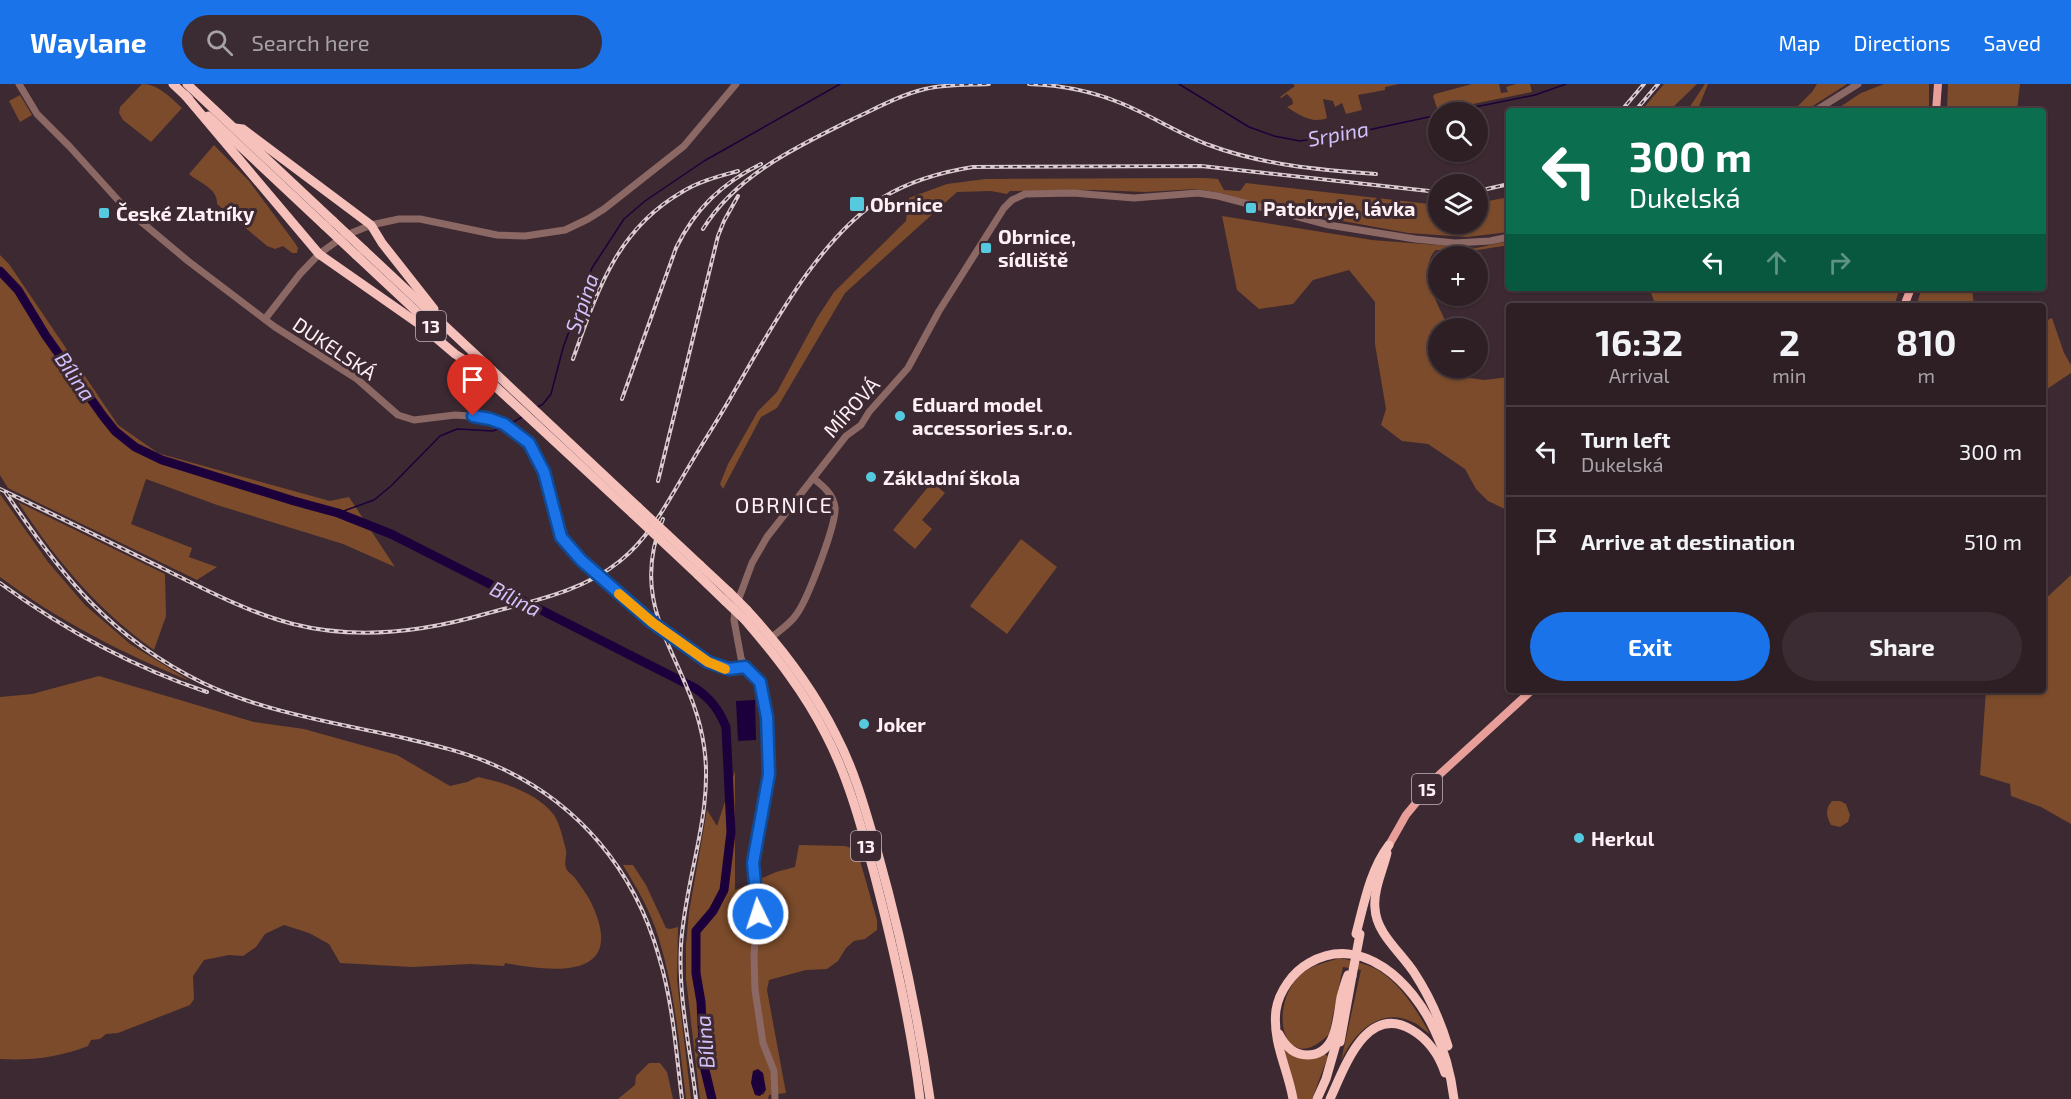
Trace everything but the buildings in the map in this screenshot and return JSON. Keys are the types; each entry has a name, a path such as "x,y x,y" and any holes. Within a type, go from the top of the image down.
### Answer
{"highway":[{"name":"13","path":"173,84 328,223 472,364 509,393"},
{"name":"13","path":"188,84 235,128 328,223"},
{"path":"185,95 319,254 422,326 455,354 472,364"},
{"path":"235,128 243,129 371,225 382,243 432,305 441,321"},
{"name":"13","path":"360,253 441,321 509,393 728,597 747,610 792,662 837,736 858,790 887,889 907,969 919,1026 930,1099"},
{"name":"13","path":"728,597 776,657 813,711 828,738 850,793 871,862 896,961 908,1019 920,1099"},
{"path":"1317,1099 1326,1078 1338,1036 1358,934 1388,849"},
{"path":"1388,849 1376,894 1376,915 1379,925 1415,973 1439,1019 1455,1077 1454,1099"},
{"path":"1293,1099 1278,1046 1276,1009 1280,998 1290,979 1305,966 1320,958 1349,954 1384,966 1395,975 1424,1011 1446,1056 1454,1099"},
{"path":"1276,1026 1284,1044 1294,1052 1309,1055 1324,1049 1334,1036 1342,991 1350,975"},
{"path":"1322,1099 1342,1037 1350,975"},
{"path":"1330,1099 1358,1044 1371,1030 1388,1024 1407,1027 1426,1040 1441,1063 1454,1099"}],"main road":[{"path":"1936,108 1938,84"},
{"name":"15","path":"1388,849 1406,815 1439,775 1529,693"}],"street":[{"name":"DUKELSKÁ","path":"19,84 37,114 126,209 188,261 277,328 357,378 391,410 402,417 423,420 462,416 497,421 521,435 529,443 540,462 561,537 574,553 653,623 708,662 729,669 745,667"},
{"path":"265,319 300,274 319,254 344,236 371,225 399,219 427,219 511,236 565,230 604,209 684,146 736,84"},
{"path":"1820,108 1857,84"},
{"name":"MÍROVÁ","path":"745,667 741,658 735,609 752,563 767,537 846,436 861,425 908,368 980,243 995,219 1012,200 1025,194 1073,193 1134,198 1198,192 1329,225 1415,239 1455,243 1506,238"},
{"path":"772,637 794,619 803,605 834,519 833,500 822,485 813,478"},
{"path":"745,667 760,682 767,717 769,774 753,863 758,901 758,926 754,956 755,990 763,1043 774,1071 775,1099"}],"shaded area":[{"path":"142,84 159,89 182,108 151,142 123,120 119,113 120,107"},
{"path":"1293,84 1399,84 1385,87 1385,90 1358,95 1362,110 1346,114 1342,103 1335,107 1333,101 1323,99 1327,118 1316,120 1301,116 1287,107 1293,104 1287,94 1280,97 1295,86"},
{"path":"1472,84 1499,84 1501,93 1508,92 1506,87 1530,84 1532,92 1483,102 1435,102 1433,96"},
{"path":"1664,84 1697,84 1672,108 1644,108"},
{"path":"1705,84 1708,84 1698,108 1689,108"},
{"path":"1817,84 1847,84 1810,108 1796,108"},
{"path":"1884,84 1929,84 1929,108 1838,108 1861,93"},
{"path":"1948,84 2020,84 2017,108 1947,108"},
{"path":"20,95 32,115 20,122 9,101"},
{"path":"214,145 249,181 295,243 298,248 297,253 292,253 283,246 275,249 267,246 241,224 238,213 226,212 217,204 211,190 189,174"},
{"path":"985,179 1218,179 1224,190 1240,191 1246,183 1428,204 1428,234 1488,234 1488,201 1506,198 1506,232 1467,237 1408,233 1282,210 1221,193 1197,189 1145,192 1010,191 1007,194 991,191 957,192 845,293 777,408 761,417 723,489 720,484 728,464 758,411 777,392 817,318 834,292 906,221 909,198 947,184"},
{"path":"1222,216 1372,240 1450,246 1428,246 1428,306 1439,306 1444,318 1428,318 1428,378 1484,380 1506,377 1506,510 1488,501 1476,489 1465,469 1428,444 1402,441 1381,425 1386,409 1375,344 1375,302 1349,270 1313,280 1293,304 1259,309 1237,290"},
{"path":"1506,242 1506,245 1488,248 1485,246"},
{"path":"0,255 9,264 118,425 158,453 330,501 349,497 395,567 343,544 217,505 146,479 131,524 192,548 189,557 217,567 197,580 8,488 0,475"},
{"path":"1650,291 1899,291 1895,303 1655,303"},
{"path":"1921,291 1972,291 1974,303 1917,303"},
{"path":"2052,318 2064,353 2071,365 2071,373 2047,389 2046,385 2046,321"},
{"path":"932,482 945,493 922,520 932,529 915,549 893,530"},
{"path":"0,494 48,562 85,605 130,644 190,681 140,659 68,622 0,577"},
{"path":"18,502 165,574 166,616 154,650 133,635 79,583 47,544"},
{"path":"1021,539 1057,567 1007,634 970,606"},
{"path":"2071,575 2071,824 2041,807 2011,796 2010,784 1980,775 1986,693 2046,693 2046,598"},
{"path":"99,676 254,722 304,729 397,755 450,786 478,777 509,785 530,795 547,807 558,823 566,850 566,868 583,889 594,909 601,933 599,949 591,960 577,966 560,969 505,963 504,966 470,964 412,967 340,963 329,944 309,933 284,925 265,934 256,947 243,956 229,955 204,960 193,976 194,999 190,1005 118,1033 106,1034 100,1039 91,1040 88,1046 67,1053 34,1059 0,1059 0,697 32,694"},
{"path":"755,700 756,740 738,741 736,701"},
{"path":"735,771 735,890 776,872 795,867 799,845 845,846 857,850 877,920 877,930 865,939 854,941 846,948 838,961 827,969 806,970 769,980 767,990 786,1093 769,1095 768,1099 700,1099 686,979 686,945 689,912 707,810 717,826","holes":["763,1073 765,1092 763,1095 752,1087 752,1075"]},
{"path":"1832,801 1846,804 1850,815 1848,822 1840,827 1831,825 1828,819 1827,810"},
{"path":"623,865 633,865 646,885 666,928 678,927 677,980 691,1099 686,1099 675,1012 662,948 648,911"},
{"path":"1340,958 1367,965 1393,981 1430,1034 1415,1023 1403,1018 1380,1019 1361,1031 1341,1061 1361,970 1343,967 1329,1034 1313,1046 1301,1049 1291,1044 1285,1034 1283,1020 1284,1004 1290,988 1305,971"},
{"path":"1282,1046 1287,1052 1328,1056 1312,1099 1297,1099"},
{"path":"649,1063 660,1063 667,1072 673,1099 618,1099 635,1085 636,1076"},
{"path":"758,1069 763,1073 766,1090 760,1096 755,1095 751,1083 753,1071"}],"waterway":[{"name":"Srpina","path":"538,407 551,394 563,348 592,268 624,219 645,201 704,161 840,84"},
{"name":"Srpina","path":"1179,84 1249,127 1274,136 1300,141 1354,133 1428,117"},
{"name":"Srpina","path":"1488,104 1535,95 1566,84"},
{"name":"Bílina","path":"0,271 18,290 46,336 103,416 115,431 135,447 162,460 338,513 391,534 695,688 706,696 726,727 731,832 724,890 713,911 696,931 696,973 701,1002 704,1066 712,1099"},
{"name":"Srpina","path":"510,424 522,417"},
{"name":"Srpina","path":"338,513 374,500 440,436 457,429 493,431 503,427"}],"railway":[{"path":"703,229 717,210 750,178 790,151 832,129 889,102 925,89 989,84"},
{"path":"1029,84 1065,87 1111,99 1198,141 1229,152 1270,162 1376,174"},
{"path":"1624,108 1644,84"},
{"path":"1638,108 1658,84"},
{"path":"622,399 676,248 684,234 711,198 747,171 761,164"},
{"path":"0,489 243,607 293,624 317,629 365,633 414,629 462,620 538,600 573,588 605,572 631,551 658,518 781,312 818,260 859,215 882,198 915,182 973,167 1201,166 1428,191"},
{"path":"573,359 601,287 625,244 640,225 659,207 689,188 738,171"},
{"path":"1488,189 1506,185"},
{"path":"658,481 718,236 738,196"},
{"path":"6,493 47,552 91,603 141,646 170,665 203,683 277,710 438,746 483,760 524,780 551,798 576,819 599,842 618,868 635,895 648,925 668,992 682,1099"},
{"path":"663,519 653,552 651,582 664,636 697,716 704,746 706,771 702,820 681,945 681,983 696,1099"},
{"path":"0,583 49,616 99,645 152,671 207,692"}],"slow traffic":[{"path":"619,594 653,623 708,662 725,669"}],"place":[{"name":"Obrnice","path":"857,204"},
{"name":"Patokryje, lávka","path":"1251,208"},
{"name":"České Zlatníky","path":"104,213"},
{"name":"Obrnice, sídliště","path":"986,248"},
{"name":"Eduard model accessories s.r.o.","path":"900,416"},
{"name":"Základní škola","path":"871,477"},
{"name":"Joker","path":"864,724"},
{"name":"Herkul","path":"1579,838"}],"district":[{"name":"OBRNICE","path":"784,504"}],"route":[{"path":"473,416 504,424 529,443 544,472 561,537 581,560 653,623 708,662 729,669 745,667 758,678 767,717 769,774 753,863 758,914"}]}
